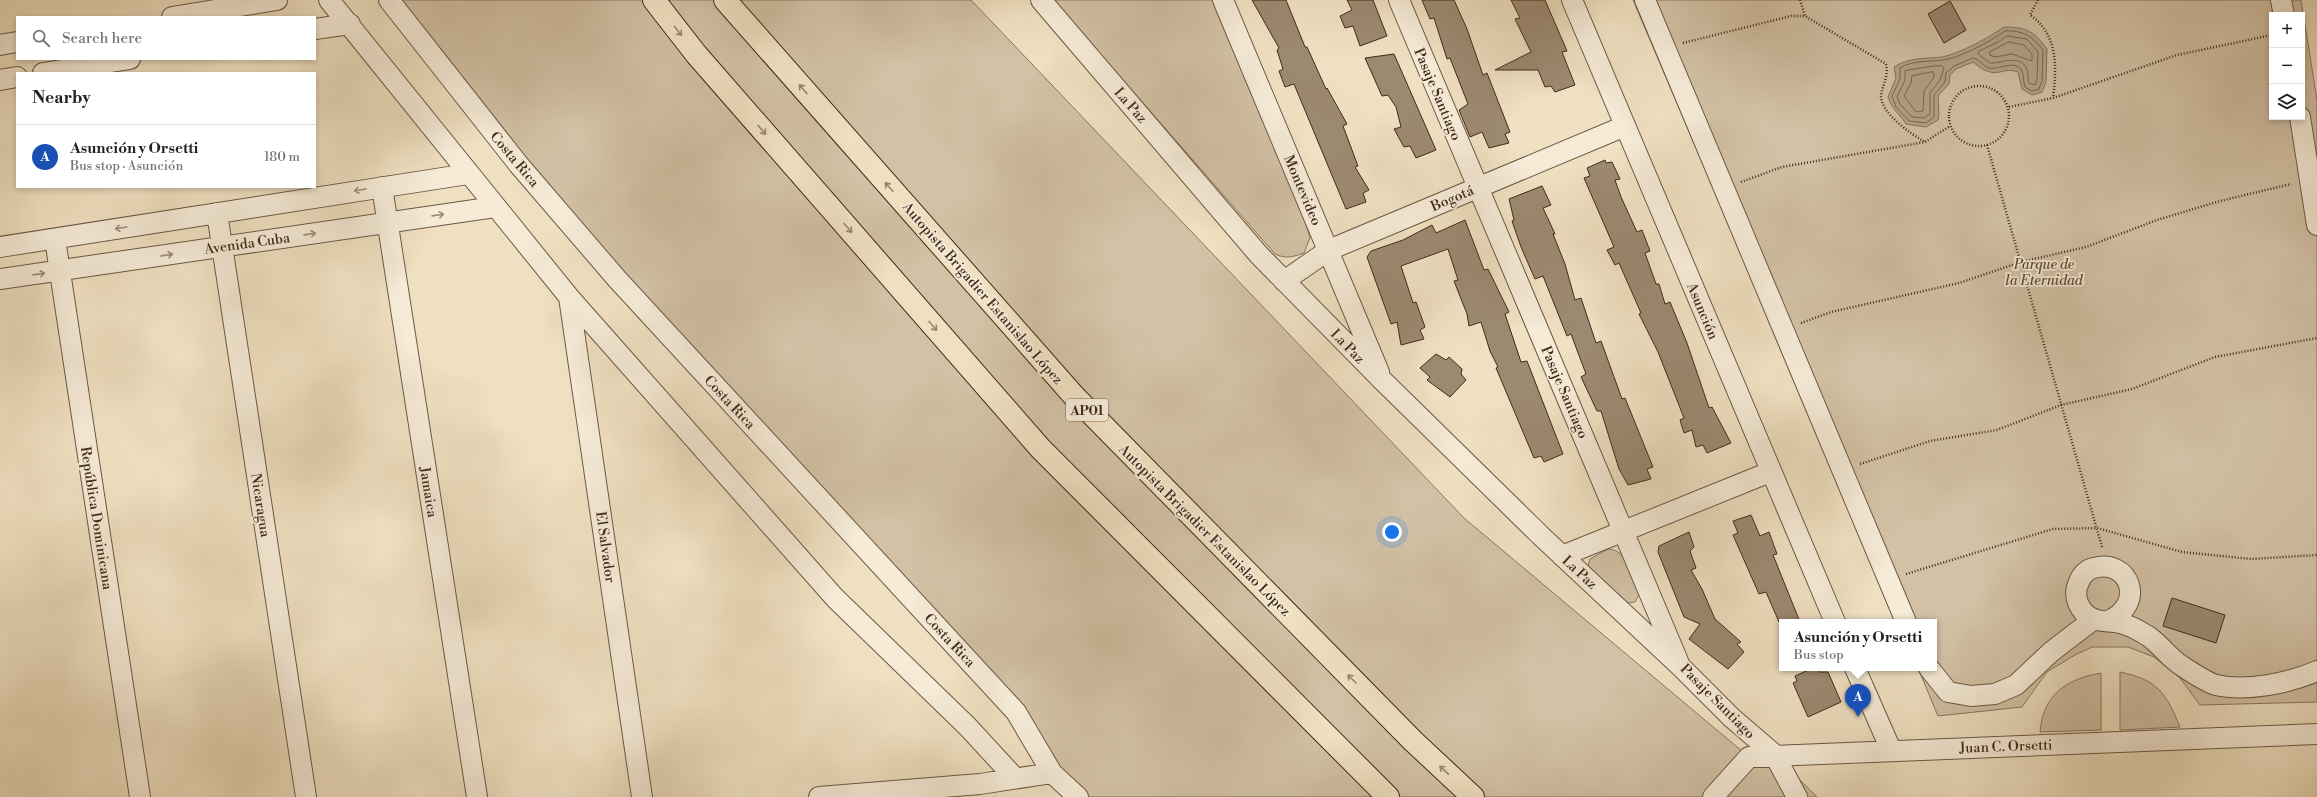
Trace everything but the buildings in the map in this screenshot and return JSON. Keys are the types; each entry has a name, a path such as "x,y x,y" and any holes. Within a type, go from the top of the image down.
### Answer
{"highway":[{"path":"654,0 696,54 1040,448 1388,797"},
{"name":"Autopista Brigadier Estanislao López","path":"725,0 1074,396 1413,741 1473,797"}],"street":[{"path":"178,16 277,0"},
{"path":"329,0 350,24 468,174 569,297 835,598 968,727 1014,777"},
{"name":"Costa Rica","path":"389,0 519,165 617,279 1016,712 1052,773 1078,797"},
{"name":"La Paz","path":"1041,0 1259,255 1383,381 1562,556 1681,667"},
{"name":"Montevideo","path":"1223,0 1383,381"},
{"name":"Pasaje Santiago","path":"1398,0 1681,667 1732,718 1774,754"},
{"name":"Asunción","path":"1572,0 1770,472 1834,619"},
{"path":"1645,0 1905,619"},
{"path":"2282,0 2284,12"},
{"path":"316,30 350,24"},
{"path":"0,45 16,42"},
{"path":"49,72 124,60"},
{"path":"0,80 16,77"},
{"path":"2300,120 2317,225"},
{"name":"Bogotá","path":"1284,281 1329,250 1625,126"},
{"path":"0,247 468,174"},
{"name":"Jamaica","path":"382,187 477,797"},
{"name":"Avenida Cuba","path":"0,279 495,207"},
{"name":"Nicaragua","path":"217,213 306,797"},
{"name":"República Dominicana","path":"55,239 140,797"},
{"name":"El Salvador","path":"569,297 642,797"},
{"path":"1562,556 1770,472"},
{"path":"1931,671 1948,692 1971,696 1995,694 2016,685 2050,652 2101,620 2120,615 2128,605 2130,592 2127,579 2117,570 2105,566 2092,568 2081,576 2076,588 2076,601 2083,612 2101,620 2122,624 2148,636 2181,666 2216,685 2255,687 2298,679 2317,671"},
{"path":"1856,671 1892,750"},
{"name":"Juan C. Orsetti","path":"1713,797 1749,757 1774,754 2317,734"},
{"path":"1774,754 1798,797"},
{"path":"819,797 878,795 980,784 1014,777 1052,773"}],"path":[{"path":"1800,0 1805,16"},
{"path":"2038,0 2030,15 2041,23 2052,42 2056,71 2053,98"},
{"path":"1665,48 1791,16 1805,16 1886,64 1888,71 1881,96 1886,110 1909,133 1924,142"},
{"path":"2009,107 2053,98 2177,54 2269,36"},
{"path":"1976,86 1990,87 2002,95 2009,107 2010,120 2005,133 1995,143 1982,147 1968,145 1957,138 1950,126 1948,112 1953,99 1963,90 1976,86"},
{"path":"1724,188 1782,167 1924,142 1950,126"},
{"path":"1987,145 2103,551 2105,566"},
{"path":"1784,330 1831,312 1959,284 2021,262 2086,248 2157,220 2220,201 2310,179"},
{"path":"1842,470 1930,441 1997,430 2062,405 2132,389 2215,357 2317,338"}],"green space":[{"path":"389,0 971,0 1464,518 1749,757 1774,754 1817,797 1078,797 1016,712 617,279"},
{"path":"1053,0 1213,0 1305,221 1310,238 1304,253 1289,257 1282,257 1275,254"},
{"name":"Parque de la Eternidad","path":"1633,0 2301,0 2303,12 2269,12 2269,120 2305,120 2305,25 2317,100 2317,702 2200,705 2180,678 2154,657 2128,647 2092,647 2075,655 2047,672 2022,707 1938,716 1919,671 1937,671 1937,619 1897,619"},
{"path":"1608,549 1615,550 1625,558 1639,590 1639,595 1635,602 1629,603 1623,600 1588,566 1590,559"},
{"path":"2120,672 2143,679 2159,690 2170,705 2180,727 2120,730"},
{"path":"2101,673 2101,730 2040,732 2042,719 2046,708 2058,691 2077,680"}],"water":[{"path":"2004,27 2018,28 2029,31 2038,38 2047,49 2046,82 2042,92 2032,95 2022,89 2018,72 2009,70 1995,73 1983,70 1973,62 1956,69 1950,75 1949,84 1938,96 1938,120 1926,127 1906,124 1894,109 1888,97 1896,78 1894,67 1911,60 1949,55 1983,40"}],"place":[{"name":"Asunción y Orsetti","path":"1858,717"}]}
